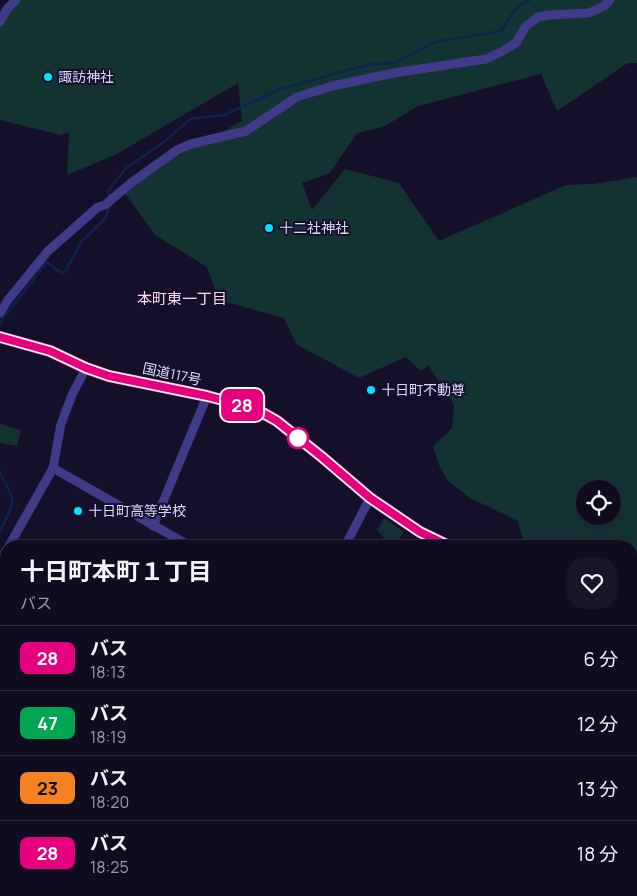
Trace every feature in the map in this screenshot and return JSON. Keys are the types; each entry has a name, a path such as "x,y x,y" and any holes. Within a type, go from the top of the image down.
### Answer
{"highway":[{"name":"国道117号","path":"0,337 50,351 86,368 109,376 207,396 261,412 277,421 370,498 420,532 437,540"}],"street":[{"path":"0,22 16,0"},
{"path":"0,313 8,300 48,251 98,206 105,205 131,183 177,150 191,144 246,131 297,97 332,86 394,73 486,59 516,43 526,26 538,17 589,14 604,6 610,0"},
{"path":"12,540 53,468 61,424 72,395 86,368"},
{"path":"153,526 207,396"},
{"path":"53,468 179,540"},
{"path":"348,540 370,498"}],"green space":[{"path":"16,0 637,0 637,63 628,63 557,111 541,74 418,106 385,126 357,133 330,173 302,183 312,210 345,169 399,183 439,241 566,185 593,184 637,177 637,540 523,540 518,521 470,498 448,481 439,465 433,446 452,428 454,405 428,365 421,371 406,357 359,378 296,344 284,318 219,300 207,267 155,235 124,192 171,159 242,121 238,83 115,155 67,175 69,132 61,135 0,120 0,22"},
{"path":"0,424 21,430 17,446 0,443"},
{"path":"384,518 404,532 398,540 382,540 384,538 377,530"}],"waterway":[{"path":"109,197 108,191 126,168 165,141 190,119 224,115 281,89 347,70 373,64 394,63 435,42 501,31 517,9 530,0"},
{"path":"0,325 1,321 47,262 61,273 65,272 81,242 105,219 110,205"},
{"path":"0,472 12,499 10,510 0,530"}],"bus line":[{"name":"28","path":"0,337 50,351 86,368 109,376 207,396 261,412 277,421 370,498 420,532 437,540"}],"place":[{"name":"諏訪神社","path":"48,77"},
{"name":"十二社神社","path":"269,228"},
{"name":"十日町不動尊","path":"371,390"},
{"name":"十日町高等学校","path":"78,511"}],"district":[{"name":"本町東一丁目","path":"182,299"}]}
